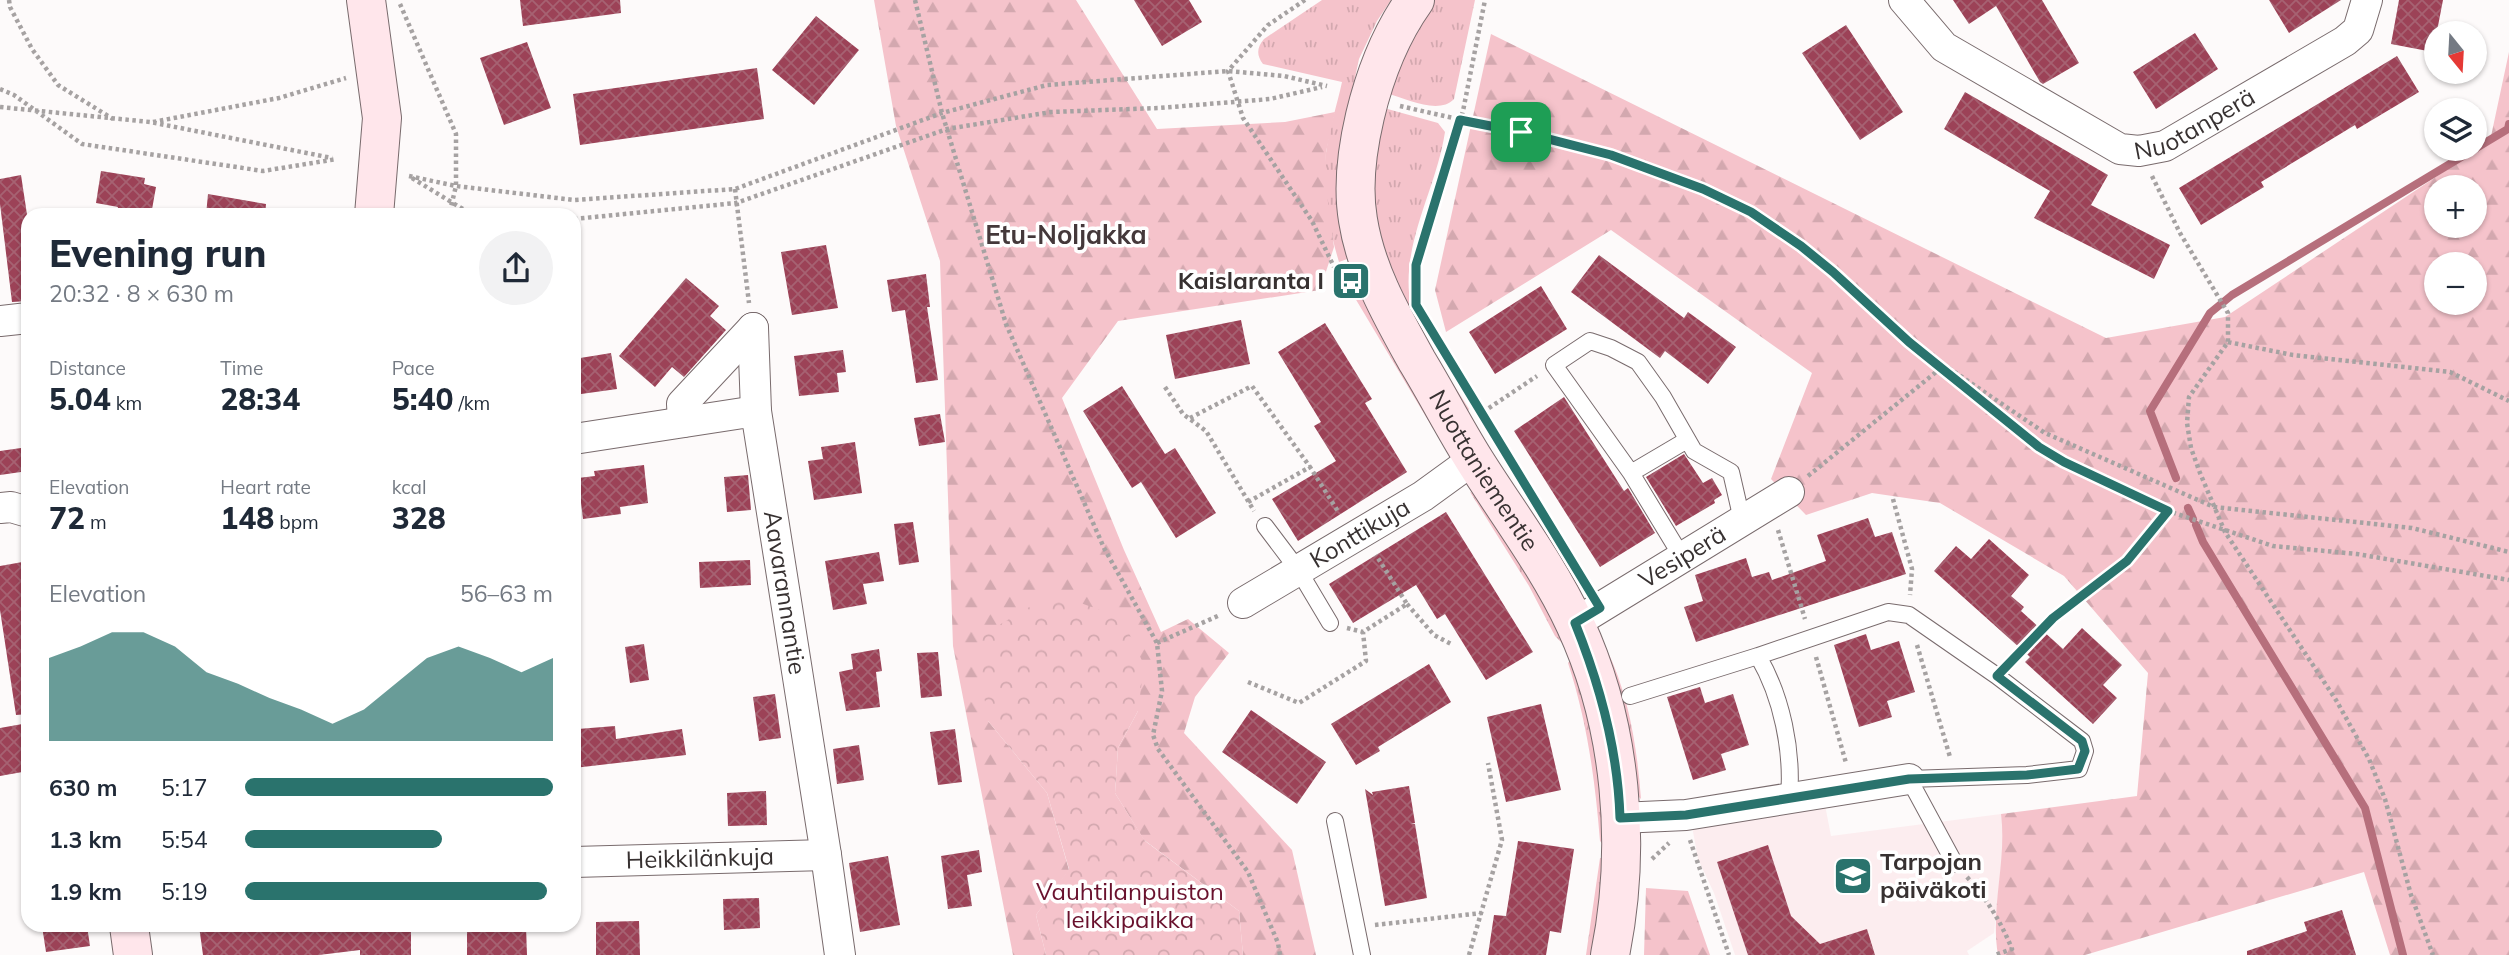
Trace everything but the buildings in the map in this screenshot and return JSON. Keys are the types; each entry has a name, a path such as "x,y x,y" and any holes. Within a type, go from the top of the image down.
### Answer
{"street":[{"path":"366,0 382,118 375,208"},
{"name":"Nuottaniementie","path":"1415,0 1403,17 1372,85 1355,170 1358,220 1371,271 1393,317 1474,459 1527,540 1575,623 1598,687 1619,789 1621,852 1615,930 1610,955"},
{"name":"Nuotanperä","path":"1904,0 1944,47 2120,149 2138,150 2165,146 2345,41 2358,30 2367,0"},
{"path":"0,321 21,319"},
{"path":"683,422 682,404 752,328"},
{"name":"Aavarannantie","path":"752,328 756,411 826,855 839,955"},
{"path":"581,438 756,411"},
{"name":"Konttikuja","path":"1243,603 1359,536 1423,496 1474,459"},
{"name":"Vesiperä","path":"1575,623 1779,498"},
{"path":"0,508 21,510"},
{"path":"1620,818 1686,815 1909,779"},
{"name":"Heikkilänkuja","path":"581,862 826,855"},
{"path":"131,932 133,955"}],"lane":[{"path":"1682,557 1631,473 1554,365 1590,341 1638,362 1664,397 1694,451 1731,472 1742,520"},
{"path":"1631,473 1687,440"},
{"path":"1265,526 1299,571 1330,623"},
{"path":"1630,696 1888,612 1909,615 1997,676 2082,741 2085,751 2078,769 2027,775 1909,779 1955,864"},
{"path":"1758,656 1778,699 1791,777 1789,798"},
{"path":"1335,821 1362,955"}],"path":[{"path":"9,0 32,49 58,85 114,119"},
{"path":"399,0 456,134 456,186 451,208"},
{"path":"915,0 942,113 1006,324 1104,548 1157,643 1161,691 1153,735 1158,749 1248,872 1278,943 1280,955"},
{"path":"1416,292 1416,265 1460,120 1485,0"},
{"path":"461,208 408,176 456,186 574,200 735,189 942,113 1047,85 1228,71 1284,76 1327,86 1270,99 1158,108 1051,112 947,129 736,203 581,218"},
{"path":"150,122 279,98 350,77"},
{"path":"0,89 14,95 37,112 82,144 263,171 337,159 150,122 37,112 0,107"},
{"path":"1400,106 1611,155 1703,189 1751,212 1833,272 1941,368 2039,447 2064,462 2168,511 2273,546 2357,554 2509,580"},
{"path":"1460,120 1466,117 1612,152 1712,191 1750,209 1812,252 1923,350 2045,433 2214,507 2412,528 2509,552"},
{"path":"2138,150 2180,233 2228,313 2228,342 2189,397 2187,423 2191,449 2225,532 2336,700 2369,760 2385,799 2412,895 2433,955"},
{"path":"735,189 752,328"},
{"path":"2228,342 2293,355 2450,372 2509,401"},
{"path":"1480,413 1554,365"},
{"path":"1852,788 1811,638 1779,498 1941,368"},
{"path":"1190,418 1252,386 1407,604 1434,635 1453,645"},
{"path":"1165,387 1183,414 1206,431 1265,526"},
{"path":"1248,502 1310,467"},
{"path":"1893,499 1912,569 1909,615 1956,778"},
{"path":"1997,676 2053,618 2127,561 2168,511"},
{"path":"1157,643 1197,627 1243,603"},
{"path":"1330,623 1363,632 1407,604"},
{"path":"1248,682 1299,703 1366,661 1363,632"},
{"path":"1469,955 1502,840 1488,763"},
{"path":"1686,815 1694,854 1729,955"},
{"path":"1955,864 1989,904 2003,926 2012,949 1994,955"},
{"path":"1357,927 1482,913"}],"shaded area":[{"name":"Tarpojan päiväkoti","path":"1825,805 1831,836 2001,814 2004,839 1994,933 1967,951 1969,955 1735,955 1714,893 1698,859 1692,826"}],"green space":[{"path":"874,0 1076,0 1157,129 1285,122 1335,112 1326,152 1325,180 1334,247 1320,290 1118,321 1062,398 1124,550 1161,632 1188,619 1229,653 1195,697 1184,733 1292,850 1316,955 1243,955 1239,911 1144,840 1115,793 1118,748 1138,711 988,721 1047,793 1069,870 1036,915 1046,955 1013,955 953,646 940,261 896,126"},
{"path":"1322,0 1391,0 1377,21 1359,59 1339,152 1350,258 1339,262 1327,208 1325,166 1329,135 1342,82 1263,64 1258,54 1264,39"},
{"path":"1429,0 1475,0 1454,99 1440,106 1389,94"},
{"path":"1491,34 2106,338 2225,317 2424,185 2424,238 2487,238 2487,175 2439,175 2460,161 2487,161 2487,143 2490,141 2509,52 2509,955 2390,955 2364,872 2085,955 1998,955 1996,920 2002,849 2001,814 2137,796 2148,673 2064,576 1940,503 1872,493 1806,515 1771,479 1812,373 1611,230 1446,332 1435,290"},
{"path":"1384,108 1438,123 1445,132 1411,254 1410,304 1418,329 1469,409 1466,415 1411,330 1367,197"},
{"path":"1362,289 1437,433 1352,293"},
{"path":"1470,492 1478,495 1563,635 1563,644 1555,636 1529,586"},
{"name":"Vauhtilanpuiston leikkipaikka","path":"1053,593 1122,618 1144,665 1138,711 1118,748 1115,793 1145,841 1239,911 1243,955 1046,955 1036,915 1069,869 1047,793 988,721 980,670 979,637"},
{"path":"1606,648 1621,684 1631,722 1641,799 1638,796"},
{"path":"1570,660 1596,728 1603,844 1600,841 1589,750 1568,663"},
{"path":"1600,858 1596,955 1586,955"},
{"path":"1646,888 1688,891 1710,955 1644,955"}],"waterway":[{"path":"2176,478 2150,411 2210,313 2232,295 2508,129 2509,124"},
{"path":"2188,508 2193,519"},
{"path":"2196,525 2203,542 2365,808 2403,955"}],"place":[{"name":"Kaislaranta I","path":"1351,281"},
{"name":"Tarpojan päiväkoti","path":"1853,876"}],"district":[{"name":"Etu-Noljakka","path":"1066,235"}],"route":[{"path":"1460,120 1521,132 1626,160 1703,189 1751,212 1833,272 1909,342 2039,447 2064,462 2168,511 2127,561 2053,618 1997,676 2082,741 2085,751 2078,769 2027,775 1909,779 1686,815 1620,818 1619,789 1606,719 1598,687 1575,623 1600,608 1416,305 1416,265 1460,120"}]}
